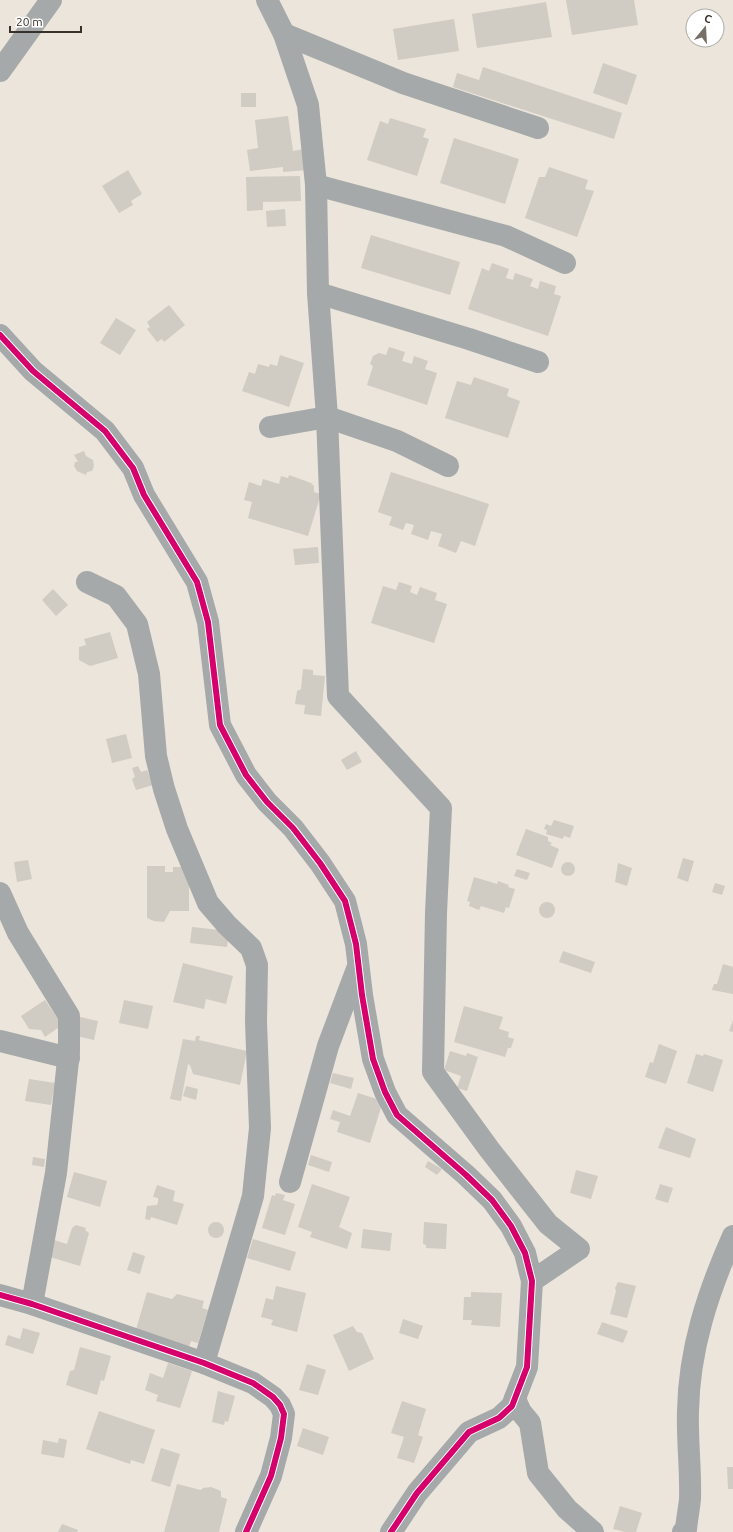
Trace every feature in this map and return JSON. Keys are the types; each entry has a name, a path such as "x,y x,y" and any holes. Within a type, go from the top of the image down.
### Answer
{"street":[{"path":"0,70 50,0"},
{"path":"267,0 284,34 308,106 316,185 318,293 327,417 338,696 442,808 436,913 433,1072 489,1149 548,1224 579,1250 532,1281"},
{"path":"284,34 403,83 538,128"},
{"path":"316,185 506,236 565,263"},
{"path":"318,293 469,339 538,362"},
{"path":"0,335 33,371 105,431 133,468 144,495 197,582 208,622 220,725 246,775 267,802 293,828 320,863 345,902 356,944 373,1059 385,1092 397,1115 466,1174 492,1200 511,1226 525,1253 532,1281 527,1367 512,1406 499,1418 469,1432 417,1493 391,1532"},
{"path":"270,427 327,417 397,442 448,466"},
{"path":"87,582 116,596 138,624 149,674 156,756 164,789 177,829 208,903 227,925 251,948 257,965 256,1022 260,1128 253,1196 204,1363"},
{"path":"0,893 18,933 69,1016 68,1058 56,1173 32,1304"},
{"path":"290,1182 328,1046 358,964"},
{"path":"0,1041 68,1058"},
{"path":"683,1532 686,1529 690,1499 688,1410 692,1360 703,1311 716,1275 733,1236"},
{"path":"0,1296 32,1304 204,1363 253,1383 273,1396 280,1405 284,1414 281,1438 271,1476 246,1532"},
{"path":"515,1399 521,1412 530,1423 538,1473 567,1509 593,1532"}],"building":[{"path":"566,0 634,0 638,25 572,35"},
{"path":"546,2 552,37 477,48 472,14"},
{"path":"454,19 459,51 398,60 393,29"},
{"path":"603,63 637,75 627,105 593,93"},
{"path":"483,67 622,113 614,139 453,87 457,73 479,80"},
{"path":"241,93 256,93 256,107 241,107"},
{"path":"288,116 293,151 304,149 307,170 283,172 283,167 250,171 247,150 258,148 255,120"},
{"path":"390,118 426,129 423,137 429,139 417,176 367,160 380,121 388,124"},
{"path":"454,138 519,159 505,204 440,183"},
{"path":"549,167 588,180 585,189 594,191 577,237 525,218 539,177 545,177"},
{"path":"128,170 142,194 131,201 133,205 119,213 102,186"},
{"path":"300,176 301,201 263,202 263,210 247,211 246,177"},
{"path":"285,209 286,226 267,227 266,211"},
{"path":"371,235 460,262 450,295 361,268"},
{"path":"492,263 509,269 506,278 513,280 515,273 533,279 530,286 538,289 540,281 556,286 554,294 561,296 548,336 468,309 482,268 489,271"},
{"path":"169,305 185,325 164,342 162,339 157,342 147,329 150,327 147,322"},
{"path":"116,318 136,330 120,355 100,343"},
{"path":"389,347 405,352 402,361 412,364 414,356 428,361 425,369 437,373 427,405 367,385 373,366 370,364 373,356 379,353 386,355"},
{"path":"280,355 304,363 289,407 242,391 249,372 255,374 258,364 269,367 270,364 277,366"},
{"path":"474,377 509,389 507,396 520,401 508,438 445,418 457,381 471,385"},
{"path":"84,451 86,456 93,460 94,466 92,471 87,472 86,475 77,471 74,466 75,462 78,462 74,455"},
{"path":"391,472 489,504 475,546 461,541 456,553 438,546 442,534 431,531 428,540 411,534 414,525 406,523 403,530 389,525 392,517 378,512"},
{"path":"289,475 311,483 314,486 314,492 321,494 308,536 248,518 252,502 244,500 249,482 261,486 263,479 279,484 281,476 288,478"},
{"path":"318,547 319,563 295,565 293,549"},
{"path":"399,582 412,586 410,592 417,595 420,587 437,593 435,600 447,604 434,643 371,623 383,586 396,590"},
{"path":"53,589 68,605 56,616 42,600"},
{"path":"110,632 118,658 90,666 79,660 79,647 86,645 84,639"},
{"path":"303,669 313,670 313,675 325,676 321,716 304,714 305,705 295,704 297,691 301,689"},
{"path":"126,734 132,758 112,763 106,739"},
{"path":"356,751 362,762 347,770 341,760"},
{"path":"138,766 141,772 147,770 153,785 136,790 132,779 135,777 132,768"},
{"path":"554,820 574,826 570,838 564,836 563,839 546,834 547,830 544,829 546,824 551,826"},
{"path":"526,829 548,837 548,841 552,843 550,845 559,849 552,868 516,855"},
{"path":"683,858 694,861 688,882 677,878"},
{"path":"28,860 32,879 17,882 14,862"},
{"path":"568,862 573,864 575,869 573,874 568,876 563,874 561,869 563,864"},
{"path":"618,863 632,868 627,886 615,882"},
{"path":"147,866 165,866 165,872 173,872 173,867 189,867 189,911 170,911 164,922 154,921 147,918"},
{"path":"517,869 530,873 527,880 514,876"},
{"path":"474,877 497,884 498,881 515,889 509,908 506,907 504,913 481,906 479,910 469,906 470,902 467,901"},
{"path":"715,883 725,886 722,895 712,892"},
{"path":"544,902 550,902 555,907 553,916 550,918 544,918 539,913 539,907"},
{"path":"192,927 229,931 227,947 190,943"},
{"path":"563,951 595,962 591,973 559,962"},
{"path":"183,963 233,976 226,1004 206,999 204,1009 173,1002"},
{"path":"723,964 733,967 733,994 712,990 714,984 717,984"},
{"path":"45,1000 62,1025 45,1037 41,1030 29,1029 21,1016"},
{"path":"124,1000 153,1006 148,1029 119,1023"},
{"path":"464,1006 503,1017 499,1029 509,1032 508,1037 514,1039 511,1048 508,1048 505,1057 454,1042"},
{"path":"80,1017 98,1021 94,1040 76,1036"},
{"path":"733,1020 733,1032 729,1031"},
{"path":"196,1036 200,1036 199,1040 247,1051 240,1085 193,1074 190,1065 188,1064 181,1101 170,1099 183,1039 195,1041"},
{"path":"659,1044 677,1051 666,1084 645,1077 650,1062 653,1063"},
{"path":"450,1051 466,1056 467,1053 478,1057 467,1091 457,1088 461,1076 444,1070"},
{"path":"696,1054 703,1056 704,1054 723,1060 713,1092 687,1083"},
{"path":"333,1073 354,1078 351,1089 330,1083"},
{"path":"29,1079 55,1083 51,1105 25,1101"},
{"path":"186,1086 198,1089 196,1100 183,1096"},
{"path":"358,1093 383,1101 370,1143 337,1132 340,1122 330,1119 333,1110 350,1116"},
{"path":"666,1127 696,1139 690,1158 658,1148"},
{"path":"311,1155 332,1162 329,1172 308,1165"},
{"path":"33,1157 45,1159 44,1167 32,1165"},
{"path":"428,1161 442,1169 437,1175 425,1167"},
{"path":"576,1170 598,1176 591,1199 570,1193"},
{"path":"74,1172 107,1181 100,1207 67,1197"},
{"path":"312,1184 350,1197 339,1227 352,1233 347,1249 310,1237 312,1232 298,1227"},
{"path":"660,1184 673,1188 668,1203 655,1199"},
{"path":"157,1185 175,1191 173,1201 184,1204 177,1225 151,1217 150,1220 145,1219 147,1206 157,1205 158,1198 153,1197"},
{"path":"276,1193 285,1195 283,1200 295,1204 285,1235 262,1228 272,1195 275,1196"},
{"path":"213,1222 219,1222 224,1227 222,1236 219,1238 213,1238 208,1233 208,1227"},
{"path":"424,1222 447,1224 446,1249 426,1248 426,1245 423,1244"},
{"path":"76,1225 86,1228 85,1230 89,1233 80,1266 50,1257 54,1240 67,1244 72,1228"},
{"path":"363,1229 392,1233 390,1251 361,1248"},
{"path":"253,1239 296,1252 290,1271 247,1258"},
{"path":"133,1252 145,1256 140,1274 127,1270"},
{"path":"618,1282 636,1286 627,1318 610,1314 616,1291 615,1288"},
{"path":"276,1286 306,1293 297,1332 271,1325 273,1320 261,1317 266,1298 273,1300"},
{"path":"147,1292 172,1299 177,1294 204,1301 202,1308 208,1310 198,1343 191,1341 188,1350 135,1333"},
{"path":"471,1292 502,1293 500,1327 471,1325 472,1320 463,1320 464,1297 471,1297"},
{"path":"403,1319 423,1326 418,1339 399,1333"},
{"path":"602,1322 628,1331 623,1343 597,1334"},
{"path":"353,1326 357,1332 362,1333 374,1359 349,1371 333,1335"},
{"path":"23,1328 40,1333 33,1354 5,1345 8,1335 20,1339"},
{"path":"80,1347 111,1356 104,1381 101,1380 97,1395 66,1385 70,1371 74,1370"},
{"path":"168,1363 192,1371 180,1408 156,1401 158,1395 145,1390 150,1373 163,1378"},
{"path":"307,1364 326,1370 318,1395 299,1390"},
{"path":"218,1391 235,1396 228,1422 225,1421 224,1425 212,1422"},
{"path":"402,1401 426,1409 418,1435 423,1437 414,1463 397,1458 404,1437 391,1433"},
{"path":"99,1411 155,1430 144,1464 131,1460 130,1464 86,1449"},
{"path":"303,1428 329,1437 323,1455 297,1446"},
{"path":"59,1438 67,1440 64,1458 41,1454 43,1440 58,1443"},
{"path":"161,1448 180,1454 170,1487 151,1481"},
{"path":"727,1467 733,1467 733,1489 728,1489"},
{"path":"177,1484 201,1490 203,1488 211,1487 221,1491 221,1497 227,1499 219,1532 164,1532"},
{"path":"620,1506 642,1513 636,1532 625,1532 613,1529"},
{"path":"62,1524 78,1530 77,1532 58,1532"}],"cycle path":[{"path":"0,335 33,371 105,431 133,468 144,495 197,582 208,622 220,725 246,775 267,802 293,828 320,863 345,901 356,944 362,995 373,1059 385,1092 397,1115 466,1175 492,1200 511,1226 525,1253 532,1281 527,1367 512,1406 499,1418 469,1432 417,1493 391,1532"},
{"path":"0,1295 32,1304 204,1363 253,1383 273,1397 280,1405 284,1414 281,1438 271,1476 246,1532"}]}
